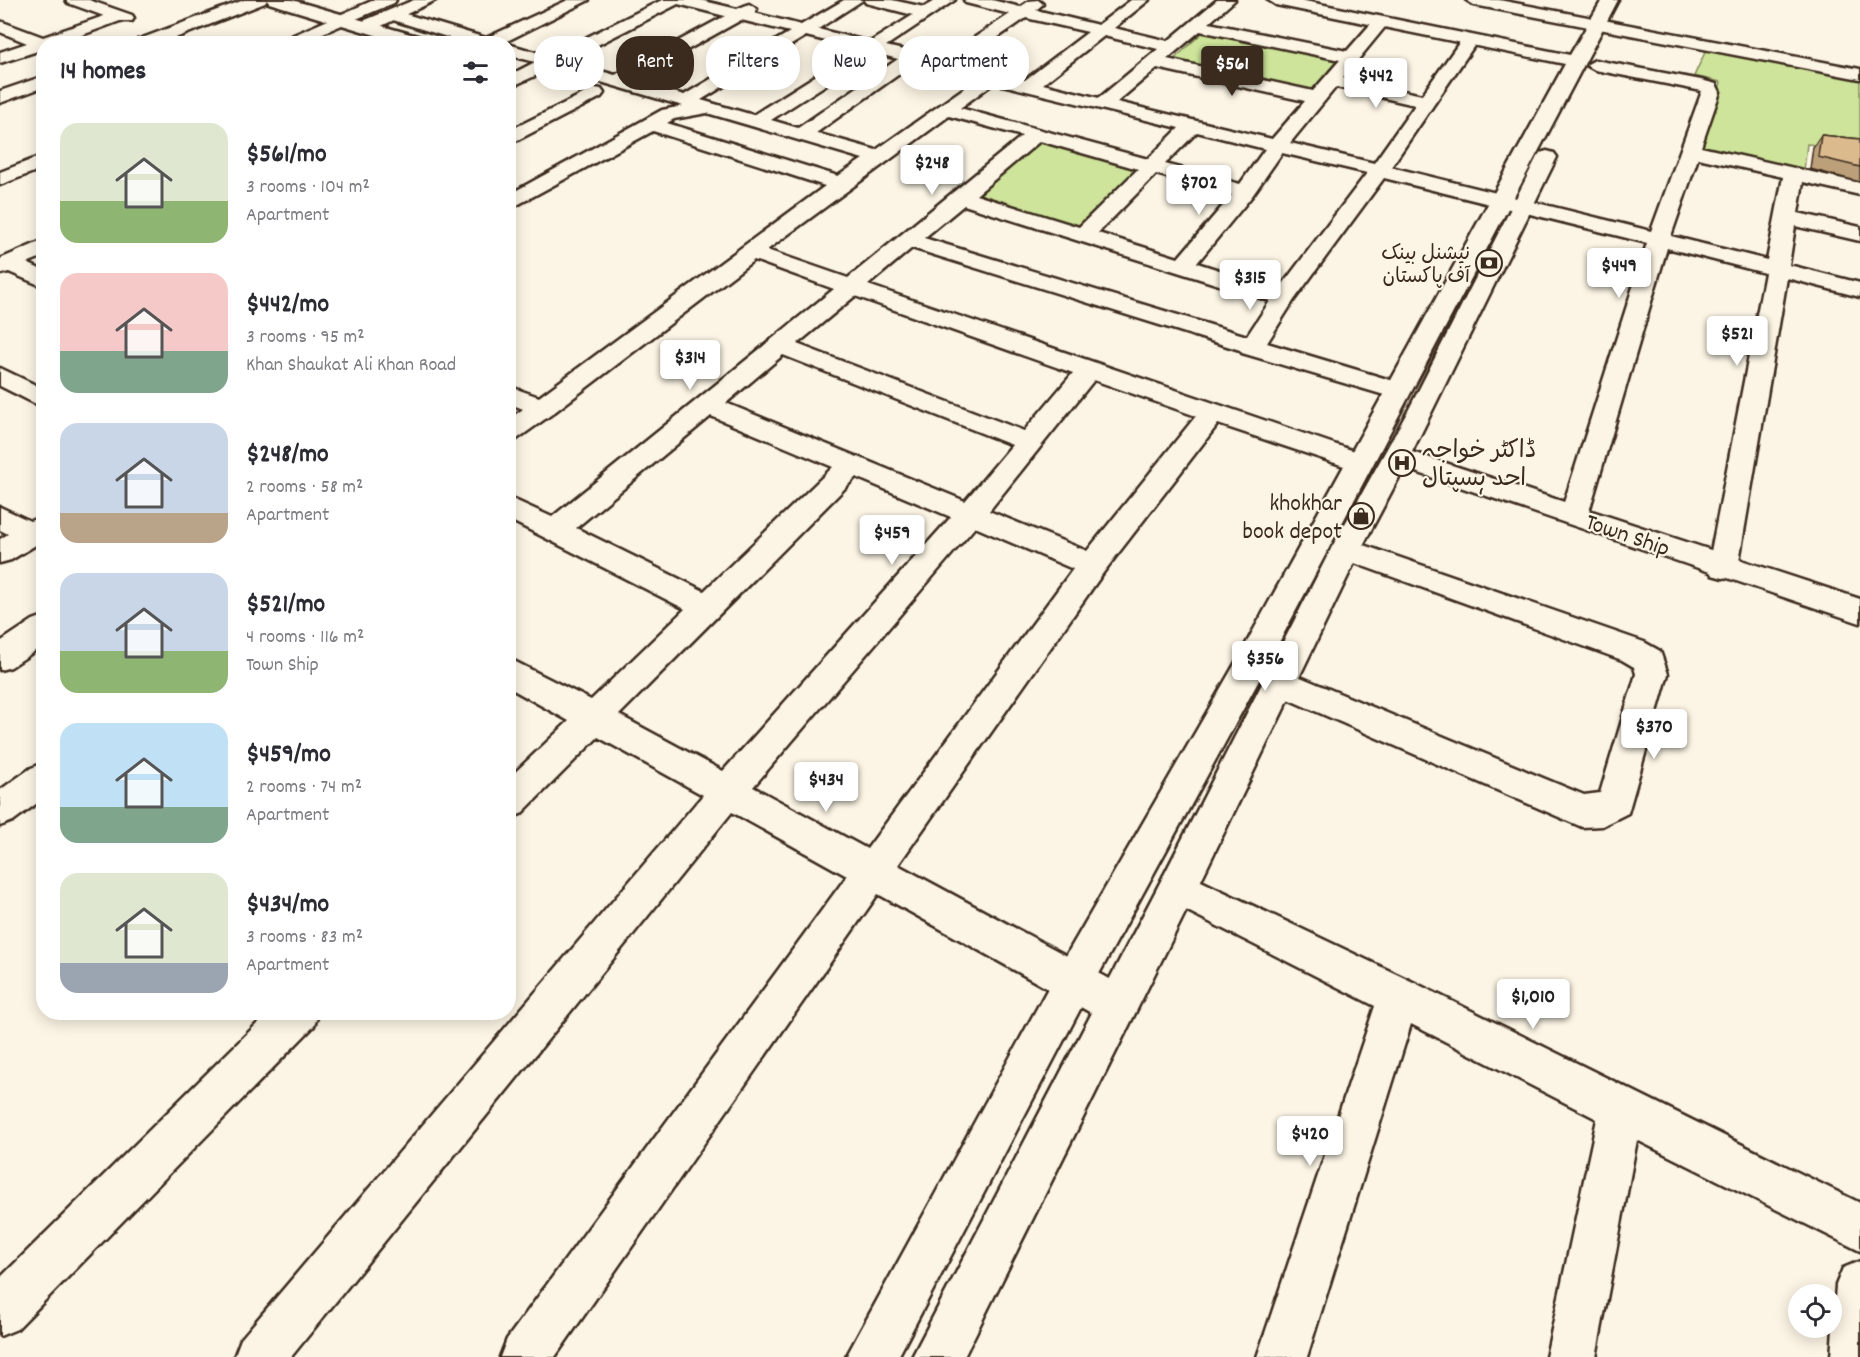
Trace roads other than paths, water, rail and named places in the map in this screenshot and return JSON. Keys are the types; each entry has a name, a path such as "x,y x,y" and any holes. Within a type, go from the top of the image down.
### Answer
{"street":[{"path":"74,0 172,33"},
{"path":"164,36 259,0"},
{"path":"275,0 397,36"},
{"path":"300,36 341,19 428,0"},
{"path":"502,36 580,0"},
{"path":"603,36 674,0"},
{"path":"681,0 828,36"},
{"path":"615,82 767,0"},
{"path":"686,101 855,0"},
{"path":"872,0 927,13"},
{"path":"887,38 946,0"},
{"path":"972,0 1172,47"},
{"path":"988,36 1041,0"},
{"path":"1030,85 1141,0"},
{"path":"1104,103 1227,0"},
{"path":"1276,0 1710,88 1659,239 1574,515"},
{"path":"1474,0 1614,13 1860,74"},
{"path":"344,36 366,27 390,8"},
{"path":"390,8 468,36"},
{"path":"871,1357 1073,982 1248,671 1359,462 1511,202 1614,13"},
{"path":"62,36 120,16"},
{"path":"1183,266 1245,192 1276,147 1381,22"},
{"path":"0,26 36,41"},
{"path":"1197,26 1351,57"},
{"path":"1251,348 1284,298 1378,172 1470,40"},
{"path":"0,58 36,45"},
{"path":"516,51 534,57"},
{"path":"1154,62 1318,98"},
{"path":"800,135 899,66"},
{"path":"516,79 534,70"},
{"path":"516,71 595,93 660,119 841,184"},
{"path":"604,79 878,157"},
{"path":"1332,81 1428,102"},
{"path":"0,97 36,84"},
{"path":"755,122 812,85"},
{"path":"1030,85 1860,290"},
{"path":"516,427 841,184 974,90"},
{"path":"516,134 595,93"},
{"path":"516,200 660,119 706,107"},
{"path":"948,110 1245,192"},
{"path":"1083,235 1192,126"},
{"path":"556,529 1036,135"},
{"path":"1690,150 1860,189"},
{"path":"0,179 36,164"},
{"path":"1723,567 1794,174"},
{"path":"961,197 1284,298"},
{"path":"937,1357 1178,887 1346,549 1422,409 1511,202"},
{"path":"1786,217 1860,234"},
{"path":"909,240 1398,392"},
{"path":"4,265 36,251"},
{"path":"752,252 1359,462"},
{"path":"4,265 36,277"},
{"path":"781,346 1029,442"},
{"path":"259,1357 728,791 970,514 1089,370"},
{"path":"0,376 36,396"},
{"path":"516,397 543,408"},
{"path":"708,405 1092,565"},
{"path":"525,1357 1092,565 1213,413"},
{"name":"Town Ship","path":"1396,456 1860,611"},
{"path":"516,795 852,465"},
{"path":"516,511 708,606"},
{"path":"0,517 36,530"},
{"path":"0,553 36,531"},
{"path":"1281,682 1582,811 1602,810 1615,802 1652,674 1648,660 1633,651 1346,549"},
{"path":"0,658 36,633"},
{"path":"516,675 1117,1005"},
{"path":"0,810 36,784"},
{"path":"1178,887 1860,1228"},
{"path":"1282,1357 1399,996"},
{"path":"0,1311 291,1020"},
{"path":"1571,1357 1621,1108"},
{"path":"1856,1357 1860,1285"}],"place":[{"name":"نیشنل بینک آف پاکستان","path":"1489,263"},
{"name":"ڈاکٹر خواجہ احد ہسپتال","path":"1402,463"},
{"name":"khokhar book depot","path":"1361,516"}]}
